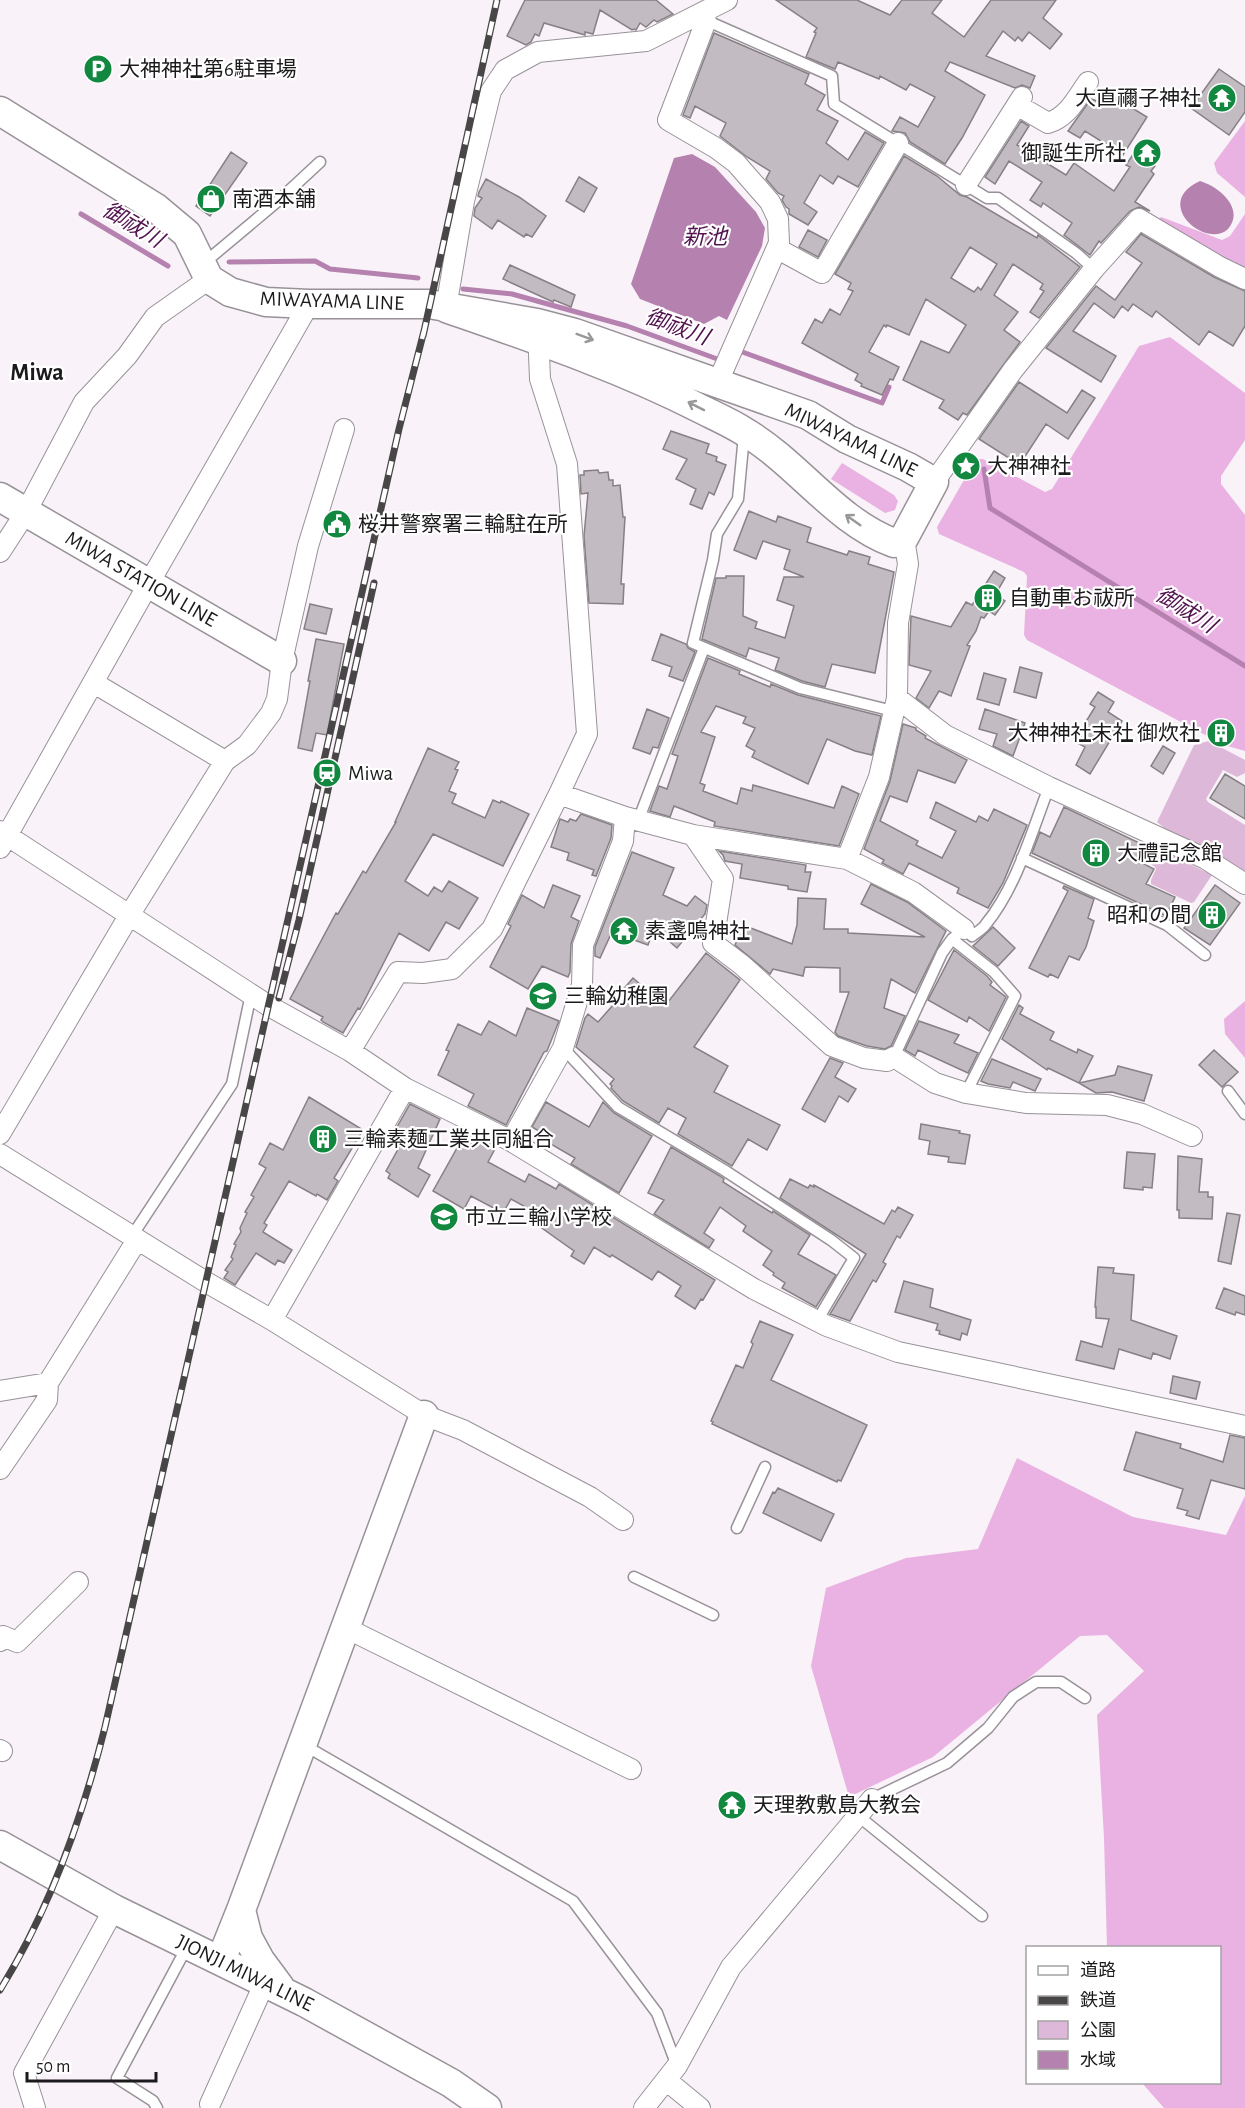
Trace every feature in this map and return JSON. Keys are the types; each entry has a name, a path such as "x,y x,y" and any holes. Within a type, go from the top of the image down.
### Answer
{"main road":[{"path":"0,111 156,208 187,234 205,272"},
{"name":"MIWAYAMA LINE","path":"205,272 230,292 266,302 429,304 538,331 574,333 808,415 847,439 908,467 934,482 904,538 894,543 865,528 829,503 778,454 745,431 652,384 538,331"},
{"name":"MIWA STATION LINE","path":"0,497 282,661"},
{"path":"221,1960 423,1415"},
{"name":"JIONJI MIWA LINE","path":"0,1845 114,1909 273,1986 451,2083 487,2108"},
{"path":"241,1910 248,1938 273,1986"}],"street":[{"path":"446,308 464,201 491,91 505,70 538,52 646,41 702,18 727,0"},
{"path":"702,18 668,120 716,148 736,163 770,202 777,219 779,243 717,384"},
{"path":"966,185 1020,101 1048,123 1058,120 1069,111 1088,82"},
{"path":"778,249 822,273 898,143"},
{"path":"934,482 1013,370 1094,269 1139,219 1220,267 1245,279"},
{"path":"0,552 26,512 84,402 127,356 155,317 205,272"},
{"path":"309,304 94,682 2,838 130,914 269,1006 350,1051 405,1088 511,1141 754,1289 817,1321 898,1352 1245,1426"},
{"path":"350,1051 398,972 423,974 452,969 492,929 587,734 567,464 540,380 538,331"},
{"path":"0,1134 130,914 225,761 247,745 271,713 277,699 282,661 308,546 344,429"},
{"path":"847,859 879,777 895,705 898,623 908,564 904,538"},
{"path":"94,682 225,761"},
{"path":"895,705 945,735 1049,787 1206,859 1245,884"},
{"path":"559,794 632,819 693,835 847,859 913,892 958,934"},
{"path":"511,1141 563,1048 582,985 583,945 632,819"},
{"path":"693,835 723,879 713,943 742,965 832,1046 864,1058 887,1061 894,1057 935,1083 966,1093 1026,1103 1107,1105 1142,1114 1192,1136"},
{"path":"272,1320 405,1088"},
{"path":"0,1154 423,1415 463,1430 571,1486 623,1520"},
{"path":"0,1468 46,1400 48,1383 135,1238"},
{"path":"0,1391 48,1383"},
{"path":"0,1641 3,1636 17,1642 78,1582"},
{"path":"344,1627 631,1768"},
{"path":"645,2108 672,2073 731,1967 872,1799"},
{"path":"35,2108 24,2073 114,1909"},
{"path":"210,2104 273,1986"},
{"path":"672,2073 700,2108"}],"lane":[{"path":"702,18 832,76 834,104 987,198 998,198 1076,253 1094,269"},
{"path":"205,272 320,162"},
{"path":"745,431 738,499 717,534 693,643 800,688 895,705"},
{"path":"632,819 704,648"},
{"path":"958,934 972,936 986,926 1009,888 1049,787"},
{"path":"1022,858 1167,925 1205,955"},
{"path":"894,1057 942,953 958,934"},
{"path":"958,934 1015,996 966,1093"},
{"path":"135,1238 232,1084 251,994"},
{"path":"563,1048 618,1107 724,1170 831,1240 854,1258 817,1321"},
{"path":"1228,1091 1245,1114"},
{"path":"737,1528 765,1467"},
{"path":"634,1577 713,1615"},
{"path":"872,1799 947,1763 988,1728 1012,1697 1036,1682 1061,1682 1085,1698"},
{"path":"301,1743 573,1901 657,2013 672,2073"},
{"path":"857,1815 982,1916"},
{"path":"158,2108 153,2101 117,2078 188,1945"}],"green space":[{"path":"1209,741 1245,760 1245,773 1237,777 1223,770 1206,799 1245,825 1245,871 1167,830 1157,822 1194,745"},
{"path":"1154,848 1212,875 1194,902 1191,903 1151,884 1156,869 1148,862"}],"shaded area":[{"path":"1245,121 1245,197 1217,173 1214,163"},
{"path":"1245,214 1245,271 1157,221 1161,217 1222,240 1230,236"},
{"path":"1170,337 1245,393 1245,440 1221,476 1221,484 1245,515 1245,751 1224,745 1027,640 1024,635 1027,576 1024,572 939,534 937,527 976,459 983,459 1045,492 1052,489 1139,346"},
{"path":"842,463 894,495 898,501 895,510 885,513 831,479"},
{"path":"1245,1001 1245,1058 1225,1034 1224,1019"},
{"path":"1017,1458 1133,1517 1226,1535 1245,1496 1245,2108 1164,2108 1143,2084 1221,2084 1221,1946 1107,1946 1097,1715 1144,1671 1107,1635 1080,1636 933,1757 849,1797 811,1666 826,1588 906,1558 978,1549"}],"water":[{"name":"新池","path":"692,154 715,167 756,212 765,228 762,246 727,320 719,316 704,324 640,299 631,284 674,158"},
{"path":"1200,181 1215,188 1232,207 1234,214 1228,229 1218,234 1197,229 1187,221 1182,211 1181,201 1186,190"}],"building":[{"path":"525,0 656,0 673,14 657,22 654,20 646,27 640,23 636,30 632,30 600,10 593,34 585,32 585,35 544,23 539,36 535,34 531,42 526,45 507,36"},
{"path":"776,0 857,0 890,15 902,0 942,0 932,13 964,37 991,0 1056,0 1043,18 1062,34 1050,49 1029,32 1022,41 1018,37 1015,41 1003,31 986,56 1035,76 1030,88 1022,85 1015,88 950,62 945,71 985,95 945,164 910,142 905,133 892,131 900,117 918,127 935,97 910,84 906,90 880,76 879,79 838,62 835,69 806,57 817,28"},
{"path":"714,33 809,74 805,84 825,95 817,110 838,121 826,143 848,160 865,132 884,143 858,187 838,176 833,184 820,175 804,203 817,212 808,225 789,214 789,209 782,200 784,196 778,193 766,179 770,171 720,136 726,123 695,106 690,118 683,115"},
{"name":"大直禰子神社","path":"1219,69 1245,87 1245,112 1229,135 1191,108"},
{"path":"1106,92 1147,117 1123,155 1085,131 1080,138 1068,131 1091,99 1100,102"},
{"path":"1021,121 1029,126 1017,145 1066,175 1074,163 1114,191 1130,167 1126,165 1134,153 1155,166 1151,171 1154,174 1135,202 1150,211 1139,207 1130,211 1101,243 1099,241 1090,255 1064,235 1072,223 1043,203 1041,207 1030,200 1042,182 1009,161 995,184 985,177"},
{"path":"231,152 247,163 210,216 196,206"},
{"path":"904,156 937,176 960,195 1037,238 1038,235 1080,267 1039,318 1030,312 1044,291 1040,289 1043,284 1013,264 994,295 1018,312 1004,330 1020,342 967,415 963,413 958,420 939,408 944,400 903,380 921,341 949,353 966,325 926,299 909,335 884,325 869,352 899,367 882,395 861,386 862,384 855,380 858,374 802,343 815,319 822,323 830,309 840,315 853,291 848,289 851,283 835,274","holes":["970,247 997,264 981,290 978,287 974,292 951,278"]},
{"path":"579,177 597,188 584,212 566,201"},
{"path":"486,179 519,197 546,216 532,237 526,234 524,237 498,220 492,229 474,216 475,208 482,198 478,196 479,192"},
{"path":"808,230 827,240 818,257 799,247"},
{"path":"1141,234 1214,277 1245,291 1245,326 1233,346 1209,331 1199,345 1156,311 1152,317 1133,304 1128,311 1122,306 1114,318 1094,303 1073,331 1116,356 1101,382 1046,348 1096,286 1115,300 1142,263 1126,252"},
{"path":"510,265 575,295 571,307 554,300 553,302 503,279"},
{"path":"1019,382 1067,413 1082,390 1095,398 1068,439 1046,424 1022,461 1017,459 1015,462 979,439"},
{"path":"671,431 709,444 706,453 717,457 716,461 726,465 714,495 709,492 702,509 690,504 696,489 676,479 687,459 663,449"},
{"path":"598,470 599,473 608,472 609,480 613,480 613,486 620,485 623,517 625,517 621,584 624,584 623,604 589,603 584,536 588,493 581,494 580,475 584,475 584,471"},
{"path":"749,511 776,522 778,516 811,528 807,542 847,555 849,551 870,557 868,564 894,572 875,673 832,664 825,687 775,670 779,658 749,648 746,657 702,639 716,578 726,578 726,576 744,576 743,616 757,622 755,628 785,638 794,606 777,600 784,577 804,577 784,569 790,550 763,541 756,559 734,550"},
{"path":"994,571 1005,578 995,595 1005,601 995,615 989,611 984,618 981,617 967,645 970,646 951,696 939,691 929,708 916,698 931,671 909,665 911,616 951,627 966,602 972,605"},
{"path":"310,604 332,609 326,634 304,629"},
{"path":"661,634 686,644 695,652 683,681 669,676 672,667 652,660"},
{"path":"316,639 344,644 327,735 316,733 312,751 298,748"},
{"path":"708,658 770,687 771,684 798,695 881,716 872,755 855,751 827,739 808,784 752,757 755,751 746,746 755,728 743,723 746,717 716,706 701,732 715,737 700,783 705,785 703,791 737,804 741,788 752,791 753,785 834,808 842,786 859,794 839,846 714,826 715,822 674,806 670,817 650,811 659,786 667,789 678,756 672,754"},
{"path":"1020,667 1042,673 1036,698 1014,692"},
{"path":"984,673 1006,679 999,705 977,699"},
{"path":"1098,692 1114,702 1108,712 1122,721 1090,774 1076,765 1085,747 1074,741 1095,707 1090,704"},
{"path":"647,709 669,718 658,748 653,747 650,754 633,748"},
{"path":"985,709 1025,723 1013,756 993,746 997,734 979,729"},
{"path":"903,724 916,728 926,736 925,738 967,760 955,783 918,770 907,802 890,796 880,821 918,841 916,845 942,858 956,831 930,818 936,802 976,822 979,816 988,821 994,809 1027,825 1003,883 988,908 957,893 959,888 909,863 903,874 882,863 884,860 864,849 890,781"},
{"path":"1163,746 1175,753 1163,774 1151,766"},
{"path":"428,748 459,762 449,791 456,794 452,803 485,818 493,800 500,803 501,801 529,814 503,866 433,834 405,881 428,896 434,887 442,892 449,881 478,898 459,929 446,922 429,951 399,933 360,1009 358,1008 343,1033 323,1022 321,1020 323,1017 290,999 336,913 338,914 363,871 366,873 396,822"},
{"path":"1225,774 1245,786 1245,819 1210,798"},
{"name":"大禮記念館","path":"1064,807 1152,849 1144,864 1154,869 1146,884 1175,897 1166,916 1032,853 1040,832 1050,837"},
{"path":"581,814 612,825 611,838 596,876 592,875 594,870 567,860 569,853 551,847 560,819 568,822 570,819 576,821"},
{"path":"719,851 806,865 805,872 811,872 807,892 788,889 788,886 740,878 742,864 725,861"},
{"path":"632,852 674,868 663,895 687,906 695,896 707,905 705,914 677,948 654,928 648,945 612,932 600,958 595,956 595,947"},
{"path":"871,884 907,902 946,931 915,993 891,979 884,1008 905,1016 891,1046 885,1049 867,1046 838,1036 835,1032 849,992 840,992 840,968 805,967 803,976 773,969 770,974 735,945 743,925 792,944 797,925 798,898 826,899 824,929 848,929 848,933 925,937 861,904"},
{"path":"553,885 580,896 571,917 579,921 571,944 570,972 568,977 542,966 528,989 490,967 511,926 508,924 522,895 544,908"},
{"name":"昭和の間","path":"1215,885 1240,903 1210,945 1184,928"},
{"path":"1064,886 1094,899 1088,918 1094,921 1086,947 1079,960 1069,956 1058,978 1050,974 1048,977 1029,968 1068,891 1063,888"},
{"path":"993,927 1015,948 998,966 973,946"},
{"path":"954,950 987,976 992,982 990,985 1006,997 989,1031 969,1017 967,1022 928,1000"},
{"path":"706,953 740,980 694,1047 728,1066 714,1092 780,1125 767,1150 748,1139 732,1166 678,1134 686,1118 668,1108 659,1123 623,1101 611,1088 610,1084 614,1079 576,1047 588,1014 598,1022 622,995 620,993 633,978 665,1006"},
{"path":"1019,1005 1023,1008 1020,1014 1054,1032 1050,1040 1077,1053 1078,1049 1093,1056 1079,1083 1048,1068 1047,1070 1002,1039"},
{"path":"527,1008 559,1021 547,1051 544,1052 506,1125 468,1106 474,1094 438,1075 458,1024 481,1035 489,1021 516,1036"},
{"path":"919,1021 959,1035 954,1043 978,1053 968,1073 918,1050 915,1056 905,1050"},
{"path":"1214,1050 1238,1072 1222,1087 1199,1065"},
{"path":"830,1058 843,1063 835,1077 856,1089 848,1102 839,1096 825,1122 802,1109"},
{"path":"992,1059 1041,1079 1035,1091 1013,1082 1010,1088 981,1081"},
{"path":"1118,1066 1152,1075 1144,1101 1112,1092 1096,1093 1079,1083 1115,1075"},
{"path":"309,1097 363,1130 334,1178 338,1181 327,1200 289,1181 264,1223 267,1225 263,1232 292,1250 284,1263 278,1260 275,1265 256,1253 235,1285 224,1278 228,1272 225,1270 233,1259 231,1257 236,1245 234,1244 241,1232 240,1228 247,1213 245,1212 254,1197 251,1195 266,1168 259,1164 270,1143 283,1150"},
{"path":"546,1102 589,1127 603,1102 614,1113 652,1136 619,1193 571,1164 575,1158 549,1143 551,1138 532,1127"},
{"path":"410,1104 440,1119 418,1168 430,1175 418,1197 388,1178 390,1174 386,1171 407,1133 397,1127"},
{"path":"921,1124 970,1135 965,1164 948,1162 949,1157 928,1154 930,1141 919,1139"},
{"path":"466,1132 496,1147 488,1162 525,1182 529,1174 556,1189 559,1184 715,1280 703,1300 701,1299 695,1309 675,1296 681,1286 658,1271 652,1280 612,1255 610,1257 594,1247 584,1264 571,1256 574,1251 539,1226 544,1217 511,1199 503,1213 471,1196 464,1209 433,1191"},
{"path":"671,1147 810,1235 798,1254 836,1275 816,1307 782,1288 785,1283 763,1265 772,1251 743,1231 746,1226 720,1207 704,1233 714,1240 709,1248 654,1214 664,1200 648,1193"},
{"path":"1127,1152 1155,1154 1152,1188 1143,1187 1143,1190 1124,1188"},
{"path":"1178,1156 1202,1159 1199,1192 1208,1192 1208,1197 1213,1197 1212,1219 1179,1218 1179,1210 1177,1210"},
{"path":"790,1179 808,1188 814,1185 884,1224 892,1210 895,1212 898,1207 913,1215 900,1238 897,1236 883,1262 886,1264 876,1282 873,1280 850,1321 830,1314 866,1254 780,1198"},
{"path":"1227,1213 1240,1215 1231,1264 1218,1261"},
{"path":"1098,1267 1114,1268 1113,1273 1134,1275 1131,1320 1177,1336 1170,1359 1153,1353 1151,1359 1119,1349 1114,1369 1076,1360 1081,1341 1102,1347 1109,1319 1096,1318"},
{"path":"904,1281 933,1289 930,1307 971,1320 967,1335 962,1333 960,1340 939,1334 940,1331 936,1330 938,1324 895,1312"},
{"path":"1224,1288 1245,1296 1245,1315 1236,1312 1235,1315 1216,1308"},
{"path":"760,1321 793,1335 771,1380 867,1425 841,1481 837,1482 712,1424 711,1421 736,1365 743,1368"},
{"path":"1173,1376 1200,1382 1196,1399 1170,1393"},
{"path":"1136,1432 1181,1444 1180,1448 1223,1462 1230,1435 1245,1438 1245,1489 1211,1480 1199,1519 1186,1515 1188,1511 1177,1508 1183,1489 1124,1470"},
{"path":"778,1488 834,1514 821,1541 763,1513 773,1492 775,1493"}],"waterway":[{"name":"御祓川","path":"81,214 168,266"},
{"name":"御祓川","path":"229,262 315,261 330,269 418,278"},
{"name":"御祓川","path":"463,289 512,294 627,326 720,360 721,357"},
{"name":"御祓川","path":"737,350 882,403 889,387"},
{"name":"御祓川","path":"984,469 990,508 1245,666"}],"railway":[{"path":"423,336 497,0"},
{"path":"0,1990 34,1928 63,1863 86,1796 105,1727 399,429 425,327"},
{"path":"279,998 299,920 374,583"}],"place":[{"name":"大神神社第6駐車場","path":"98,69"},
{"name":"大直禰子神社","path":"1222,98"},
{"name":"御誕生所社","path":"1147,153"},
{"name":"南酒本舗","path":"211,199"},
{"name":"大神神社","path":"966,466"},
{"name":"桜井警察署三輪駐在所","path":"337,524"},
{"name":"自動車お祓所","path":"988,598"},
{"name":"大神神社末社 御炊社","path":"1221,733"},
{"name":"Miwa","path":"327,773"},
{"name":"大禮記念館","path":"1096,853"},
{"name":"昭和の間","path":"1212,915"},
{"name":"素盞鳴神社","path":"624,931"},
{"name":"三輪幼稚園","path":"543,996"},
{"name":"三輪素麺工業共同組合","path":"323,1139"},
{"name":"市立三輪小学校","path":"444,1217"},
{"name":"天理教敷島大教会","path":"732,1805"}],"district":[{"name":"Miwa","path":"37,373"}]}
